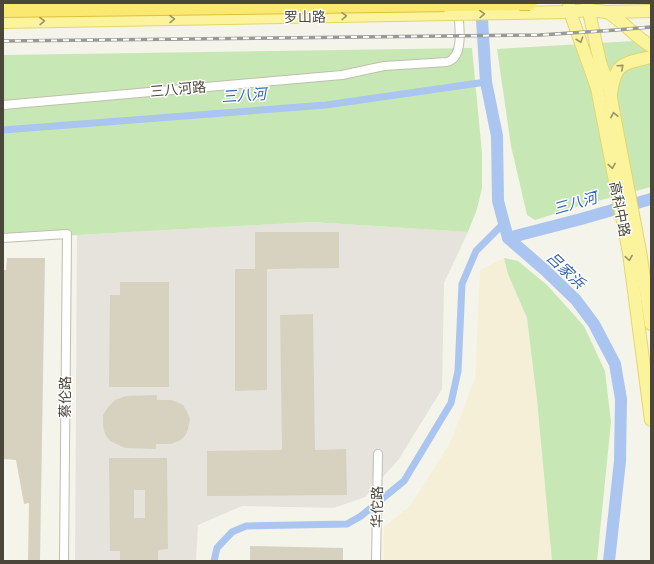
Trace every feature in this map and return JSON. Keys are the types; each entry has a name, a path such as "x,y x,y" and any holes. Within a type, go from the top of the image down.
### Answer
{"highway":[{"path":"3,10 530,3"}],"main road":[{"name":"罗山路","path":"3,22 514,13 569,7 587,7 607,12 616,17 651,46"},
{"name":"高科中路","path":"569,7 597,88 624,196"},
{"name":"高科中路","path":"587,7 600,62 611,96 624,196 651,324"},
{"name":"罗山路","path":"607,12 651,11"},
{"path":"611,96 613,80 620,66 627,62 651,57"},
{"name":"高科中路","path":"628,218 634,287 651,420"}],"street":[{"name":"三八河路","path":"3,105 342,74 384,66 447,62 455,57 459,44 458,3"},
{"name":"蔡伦路","path":"3,238 67,234 64,561"},
{"name":"华佗路","path":"376,561 378,454"}],"shaded area":[{"path":"311,222 468,232 444,283 442,389 399,459 365,497 334,508 242,506 198,525 196,561 75,561 77,235"},
{"path":"504,258 508,274 527,318 537,400 552,561 383,561 384,527 410,506 450,443 475,379 480,270"}],"green space":[{"path":"651,40 651,187 586,204 535,220 527,215 511,146 497,49"},
{"path":"472,48 482,153 482,188 477,209 468,232 311,222 77,235 3,242 3,55"},
{"path":"504,258 518,261 547,285 584,326 605,371 611,422 597,561 552,561 537,400 527,318 508,274"}],"building":[{"path":"255,232 339,232 339,268 267,269 267,390 235,391 235,269 255,269"},
{"path":"7,258 45,258 40,561 28,561 29,503 24,504 16,460 3,459 3,270 6,270"},
{"path":"120,282 169,282 169,387 109,387 110,295 120,295"},
{"path":"313,314 315,450 346,449 347,495 207,496 207,451 282,450 280,315"},
{"path":"157,395 157,400 171,400 183,405 190,419 185,436 179,441 171,444 156,444 156,449 125,448 110,441 105,434 103,415 115,400 126,396"},
{"path":"109,458 167,458 168,549 158,550 158,561 120,561 120,551 110,551","holes":["134,490 145,490 145,518 134,518"]},
{"path":"250,546 343,548 343,561 250,561"}],"waterway":[{"name":"吕家浜","path":"481,4 486,82 497,136 498,201 508,238 546,271 576,300 594,324 615,364 621,399 620,461 609,561"},
{"name":"三八河","path":"3,130 326,105 486,82"},
{"name":"三八河","path":"508,238 651,199"},
{"path":"214,561 217,548 232,532 246,526 347,524 361,516 404,481 451,403 458,371 462,284 476,251 504,223"}],"railway":[{"path":"3,41 540,35 651,27"}]}
